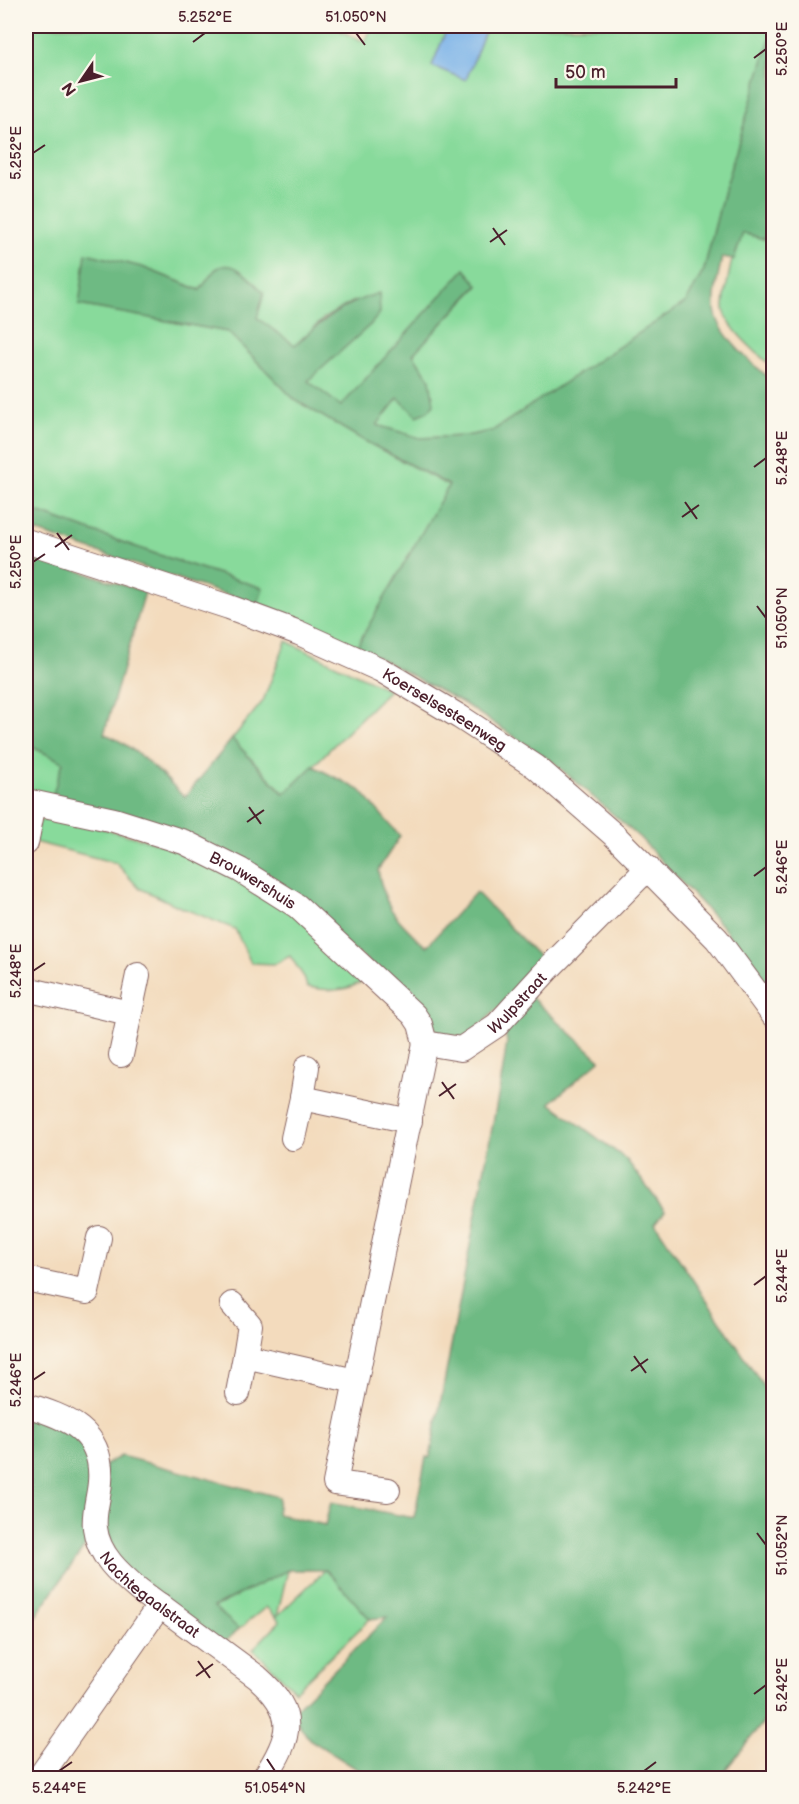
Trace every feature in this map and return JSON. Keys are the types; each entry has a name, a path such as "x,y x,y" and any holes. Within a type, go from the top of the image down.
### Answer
{"street":[{"name":"Koerselsesteenweg","path":"26,542 229,607 299,633 381,670 460,717 536,767 614,835 717,939 774,1016"},
{"path":"26,843 30,802"},
{"name":"Brouwershuis","path":"30,802 114,820 184,842 240,870 297,906 414,1015 420,1024 425,1044"},
{"name":"Wulpstraat","path":"425,1044 461,1049 497,1025 577,939 648,868"},
{"path":"121,1055 138,975"},
{"path":"26,989 129,1013"},
{"path":"388,1490 335,1483 425,1044"},
{"path":"293,1138 307,1067"},
{"path":"302,1098 410,1121"},
{"path":"26,1279 87,1292 99,1238"},
{"path":"232,1304 250,1325 238,1393"},
{"path":"245,1356 355,1381"},
{"name":"Nachtegaalstraat","path":"26,1405 69,1420 82,1429 90,1439 100,1464 95,1527 106,1558 121,1574 160,1605 257,1677 271,1689 280,1701 286,1716 284,1744 264,1779"},
{"path":"39,1779 160,1605"}],"green space":[{"path":"26,26 344,26 341,31 365,42 372,26 448,26 432,66 466,79 487,26 773,26 774,29 724,190 704,270 686,302 492,431 466,436 420,438 376,425 398,398 430,380 413,354 478,286 465,270 341,407 307,381 371,324 354,301 324,318 295,346 256,318 216,269 200,290 142,267 79,305 228,332 295,400 449,486 357,646 257,605 262,588 156,554 26,508"},
{"path":"773,29 774,193 764,239 743,233 734,259 722,257 715,309 717,319 729,339 773,381 773,994 722,926 640,838 553,762 463,703 357,646 449,485 363,440 295,400 228,332 79,305 86,253 142,267 200,290 215,270 222,266 236,268 264,293 257,318 295,345 334,314 379,293 380,313 371,324 308,381 341,406 465,269 478,285 413,354 430,380 434,404 428,411 417,416 398,398 377,425 420,438 466,436 492,431 686,302 704,270 724,190"},
{"path":"773,193 773,368 736,331 725,314 724,306 732,259 734,259 742,233 764,239"},
{"path":"26,508 156,554 263,588 257,605 26,528"},
{"path":"39,558 145,592 104,734 135,752 185,797 232,739 284,794 313,766 360,790 400,836 378,870 381,884 394,914 426,947 476,892 545,963 467,1038 442,1035 384,974 244,864 52,797 63,762 26,744 26,603"},
{"path":"286,641 389,690 285,794 232,739 263,701"},
{"path":"26,744 64,762 52,797 26,791"},
{"path":"55,816 161,844 232,876 295,914 365,980 343,989 307,987 304,977 290,956 275,964 251,963 235,929 139,888 116,863 34,842 38,822"},
{"path":"531,997 600,1060 550,1103 626,1159 665,1211 655,1223 773,1400 773,1710 719,1778 371,1778 309,1739 291,1713 387,1617 370,1619 326,1570 288,1570 214,1607 239,1629 222,1644 115,1560 102,1513 105,1465 121,1456 279,1497 277,1514 325,1525 331,1502 414,1518 426,1457 430,1458 502,1075 507,1042 504,1026"},
{"path":"26,1413 58,1421 90,1452 90,1539 26,1630"},
{"path":"326,1569 370,1619 295,1691 253,1649 280,1621 266,1607 239,1629 213,1608 288,1570 277,1616"}],"water":[{"path":"448,26 487,26 466,80 432,66"}]}
